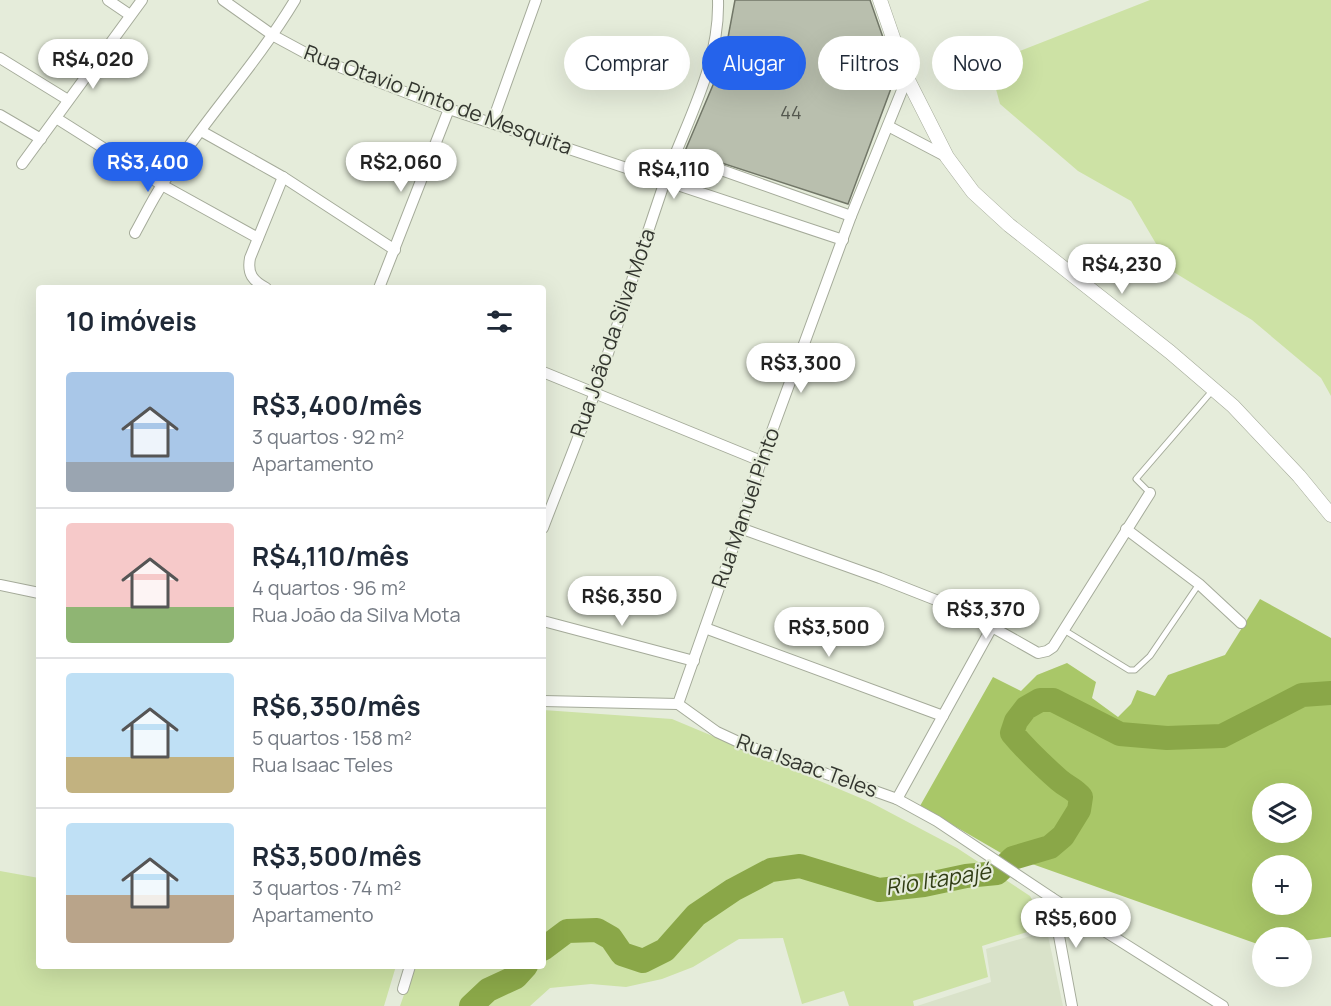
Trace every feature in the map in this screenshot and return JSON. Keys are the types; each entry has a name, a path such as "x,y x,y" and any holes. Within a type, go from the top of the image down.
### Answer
{"street":[{"path":"108,0 130,15"},
{"path":"22,164 142,0"},
{"name":"Rua Otavio Pinto de Mesquita","path":"223,0 274,36 311,56 449,109 843,240"},
{"path":"135,233 162,185 274,36 295,0"},
{"path":"492,123 536,0"},
{"name":"Rua João da Silva Mota","path":"546,520 594,394 666,180 704,84 715,48 719,20 718,0"},
{"path":"880,0 892,36"},
{"path":"0,58 68,100"},
{"name":"Rua Manuel Pinto","path":"678,704 761,461 851,216 902,90"},
{"path":"913,90 947,157 973,192 1009,225 1170,352 1233,406 1331,515"},
{"path":"381,285 449,109"},
{"path":"0,115 41,139"},
{"path":"56,118 162,185 258,238"},
{"path":"888,126 947,157"},
{"path":"201,131 283,177 394,250"},
{"path":"676,154 851,216"},
{"path":"260,285 251,276 248,268 283,177"},
{"path":"546,373 761,461"},
{"path":"740,528 941,602 1038,653 1053,647 1126,528 1150,494"},
{"path":"1126,528 1199,584 1241,623"},
{"path":"0,585 36,592"},
{"path":"546,622 694,661"},
{"path":"897,799 992,627"},
{"path":"705,628 943,716"},
{"path":"546,701 678,704"},
{"name":"Rua Isaac Teles","path":"678,704 717,732 745,745 897,799 937,821 1052,898 1223,1006"},
{"path":"1052,898 1072,1006"},
{"path":"403,989 409,969"}],"lane":[{"path":"1150,494 1136,479 1214,389"},
{"path":"1063,630 1129,670 1135,670 1150,656 1199,584"}],"shaded area":[{"path":"1047,931 1063,1006 917,1006 991,982 986,949"}],"green space":[{"path":"1150,0 1331,0 1331,396 1321,378 1252,320 1172,271 1131,201 1078,171 1000,104 996,90 1023,90 1023,50"},
{"path":"1260,599 1331,638 1331,937 1312,940 1312,927 1252,927 1252,942 1001,853 920,806 993,677 1021,691 1037,675 1067,663 1096,682 1092,698 1118,717 1131,704 1137,690 1155,696 1168,675 1225,655"},
{"path":"546,710 672,719 870,802 957,848 1030,896 1046,926 982,946 988,977 913,1001 914,1006 849,1006 844,991 802,1004 783,938 739,939 693,967 662,979 626,987 591,984 550,988 530,1006 400,1006 413,969 546,969"},
{"path":"0,871 36,877 36,969 395,969 384,1006 0,1006"}],"building":[{"path":"735,0 870,0 882,36 818,36 818,90 890,90 848,204 685,151 711,90 806,90 806,36 728,36"}],"waterway":[{"name":"Rio Itapajé","path":"546,947 567,931 597,930 611,938 622,954 643,961 665,950 696,915 733,890 771,870 800,866 879,890 997,873 1013,858 1050,847 1063,836 1079,810 1081,797 1046,769 1012,733 1016,721 1026,708 1040,700 1053,700 1120,734 1167,738 1222,736 1302,695 1331,693"},
{"name":"Rio Itapajé","path":"471,1006 488,990 516,977 523,969"}]}
